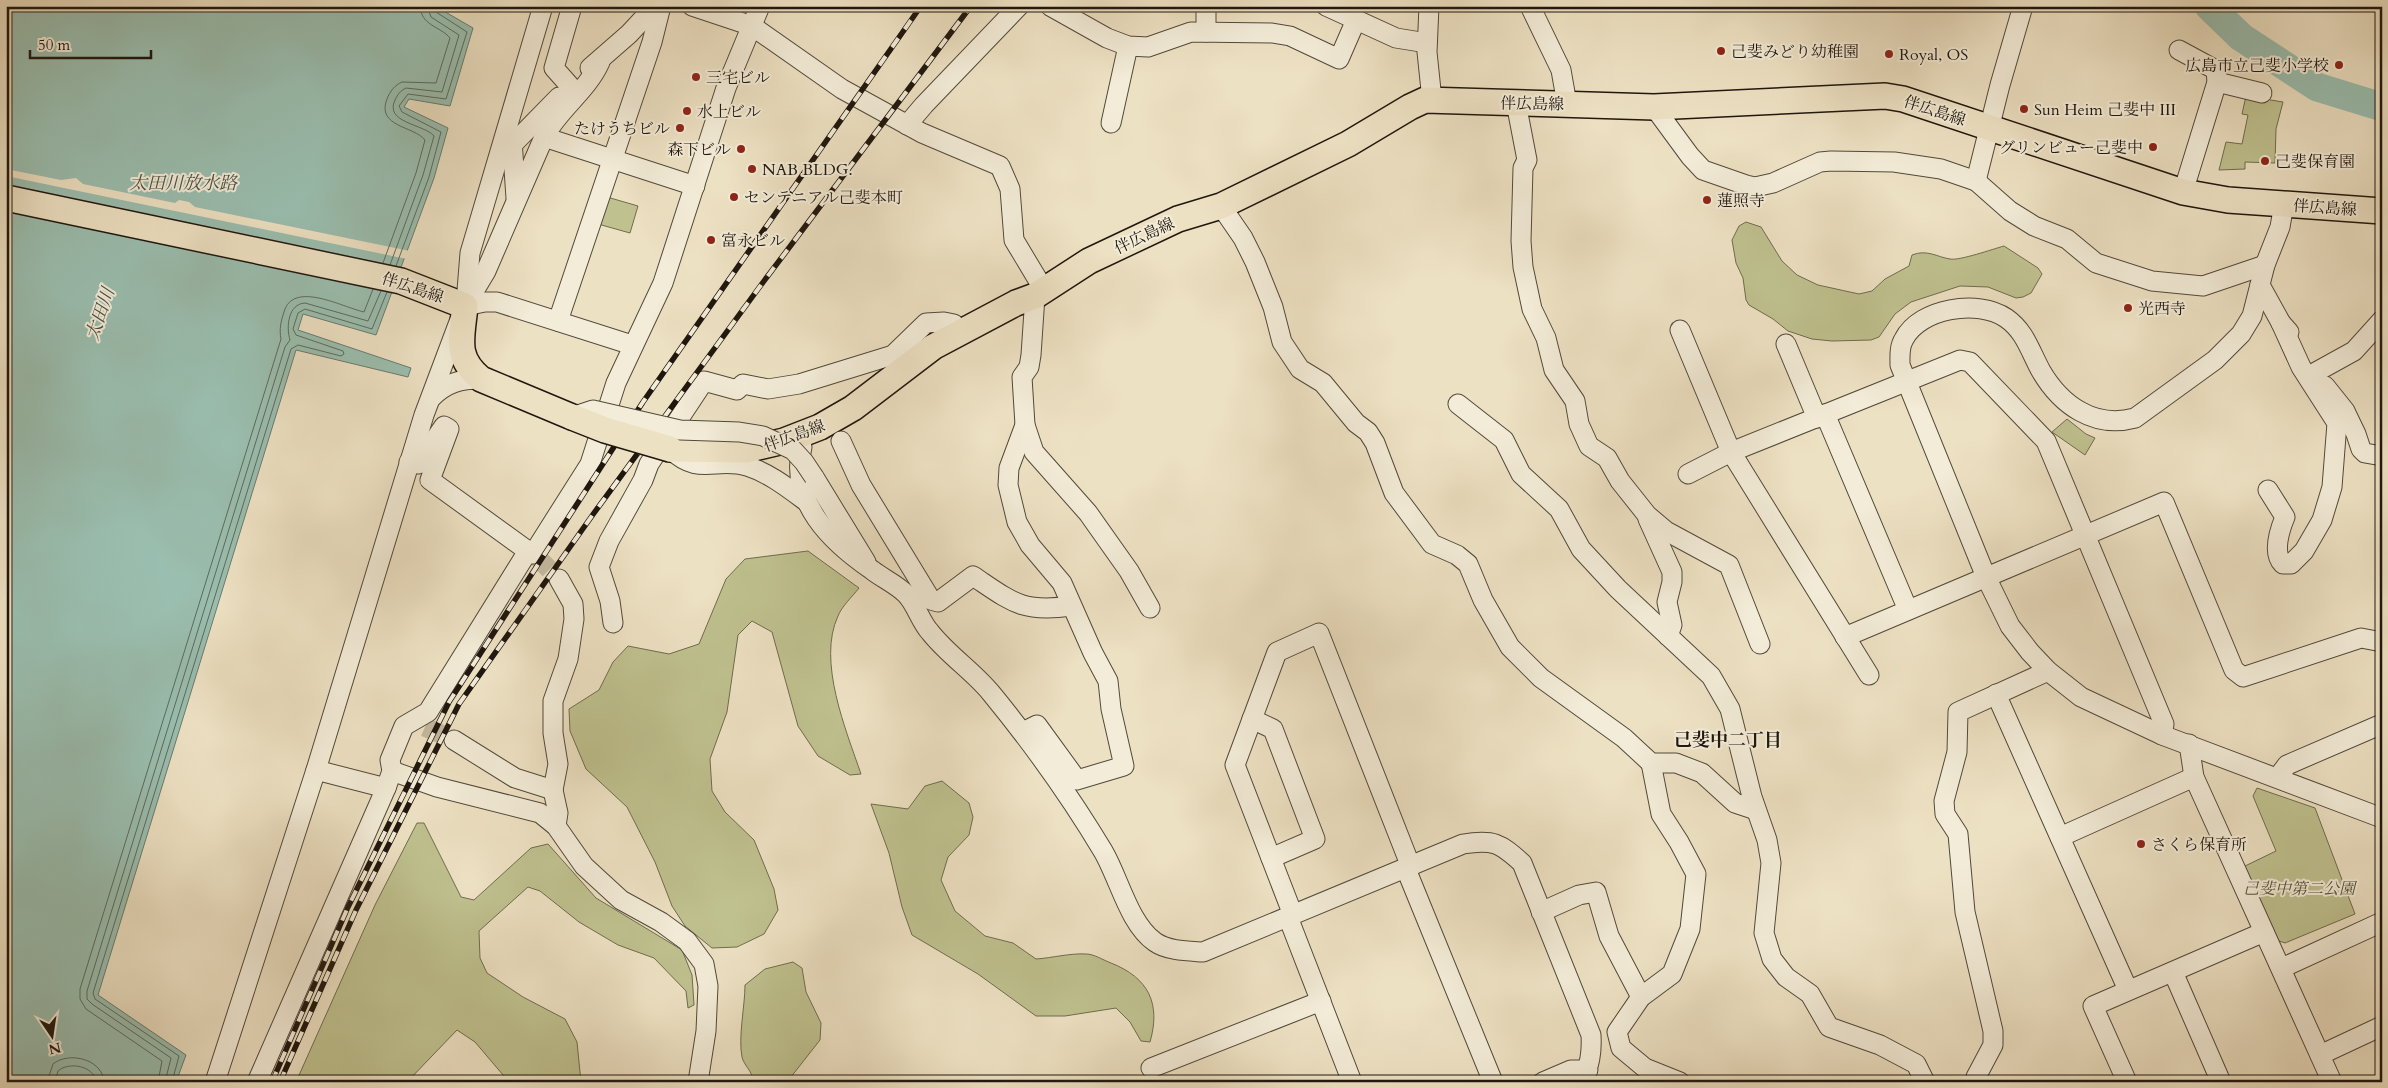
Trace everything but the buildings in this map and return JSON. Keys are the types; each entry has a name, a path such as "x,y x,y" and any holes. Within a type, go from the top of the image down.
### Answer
{"main road":[{"name":"伴広島線","path":"6,198 401,281 455,302 462,356 470,370 481,379 623,436 670,449 746,450 805,434 852,408 932,347 1040,293 1089,261 1178,219 1221,206 1348,144 1425,100 1654,107 1886,96 1902,99 2182,192 2228,200 2382,211"}],"street":[{"path":"215,1082 316,770 430,398 455,302 543,6"},
{"path":"570,86 554,68 572,6"},
{"path":"495,172 513,144 584,72 600,62 655,6"},
{"path":"558,321 652,42 661,6"},
{"path":"692,6 752,26 842,89 907,125 1000,166 1010,189 1014,240 1040,293 1029,367 1022,377 1025,426 1034,452 1088,512 1129,571 1150,608"},
{"path":"256,1082 389,779 390,760 404,726 420,724 590,464 607,406 632,345 663,284 726,88 760,6"},
{"path":"907,125 1019,6"},
{"path":"1050,6 1070,11 1107,38 1128,46 1148,47 1191,32 1272,33 1290,36 1339,59 1356,20"},
{"path":"1206,6 1206,32"},
{"path":"1326,6 1396,38 1427,43"},
{"path":"1429,6 1428,76 1432,100"},
{"path":"1530,6 1561,70 1567,104"},
{"path":"1976,181 2024,6"},
{"path":"1111,122 1128,46"},
{"path":"2179,50 2216,70 2217,82 2182,192"},
{"path":"455,302 486,271 552,122 593,76 600,62"},
{"path":"2217,82 2262,93"},
{"path":"1516,103 1527,147 1528,160 1523,168 1521,241 1523,267 1532,310 1546,338 1554,370 1575,401 1579,424 1589,446 1607,458 1620,481 1647,515 1666,531 1729,565 1760,644"},
{"path":"1654,107 1690,156 1703,170 1746,185 1755,187 1773,183 1820,162 1831,161 1894,162 1941,169 1976,181 2010,211 2034,226 2067,239 2096,263 2152,282 2203,286 2265,265"},
{"path":"511,114 516,201"},
{"path":"544,137 695,186"},
{"path":"2284,204 2280,227 2265,265 2248,324 2225,353 2135,418 2121,421 2104,421 2078,410 2051,386 2026,340 2016,326 1997,313 1977,307 1962,307 1921,321 1910,329 1903,340 1900,356 1907,383 1986,577 2010,626 2048,671 2081,697 2162,735 2278,777 2382,818"},
{"path":"1221,206 1243,238 1255,262 1273,307 1282,342 1300,369 1323,383 1356,423 1368,432 1375,443 1394,493 1432,544 1457,555 1468,564 1483,600 1510,647 1541,678 1624,738 1651,763 1661,814 1680,842 1696,874 1690,929 1672,974 1641,997 1617,1032 1621,1048 1645,1068 1680,1082"},
{"path":"2260,285 2281,323 2305,374 2337,423 2332,487 2322,520 2304,551 2291,564 2283,564 2279,558 2278,546 2285,517 2268,490"},
{"path":"455,302 497,302 632,345"},
{"path":"2316,372 2354,352 2382,320"},
{"path":"613,623 610,601 600,577 599,566 608,541 644,480 649,464 704,381 737,390 743,384 768,389 787,387 893,355 926,323 944,322 954,324 960,332"},
{"path":"2281,323 2293,336 2316,372 2345,411 2356,434 2360,449 2365,453 2382,456"},
{"path":"1680,330 1731,452 1869,675"},
{"path":"1786,344 1821,416 1908,610"},
{"path":"1688,474 1731,452 1907,383 1960,360 1974,364 2046,441 2164,724 2162,735"},
{"path":"430,398 440,388 452,382 481,379"},
{"path":"1458,404 1504,440 1521,474 1559,509 1581,549 1618,589 1711,676 1730,709 1771,863 1764,933 1772,959 1786,977 1810,994 1829,1027 1880,1044 1916,1064 1925,1082"},
{"path":"572,417 593,410 680,430 738,432 763,436 793,450 814,477 871,570"},
{"path":"409,462 418,464 444,426 449,428 430,480 532,554"},
{"path":"1022,732 1037,726 1077,780 1124,766 1111,709 1108,681 1071,606 1062,583 1030,545 1017,522 1008,486 1009,468 1025,426"},
{"path":"805,434 799,473 807,502 827,534 844,550 905,593 930,632 966,665 1022,732 1103,852 1139,926 1155,943 1176,950 1203,952 1464,844 1492,842 1507,849 1522,863 1591,1035 1592,1052 1585,1076 1571,1070 1543,1082"},
{"path":"841,441 861,485 930,600 938,602 973,576 1010,601 1030,609 1071,606"},
{"path":"670,449 683,461 697,464 744,465 759,470 807,502"},
{"path":"1845,637 2164,502 2234,670 2243,677 2361,638 2382,642"},
{"path":"1647,515 1672,572 1668,602 1672,625 1668,636"},
{"path":"556,826 558,813 553,790 558,764 553,733 553,701 568,659 574,619 573,604 559,579"},
{"path":"1352,1082 1321,1001 1271,858 1235,765 1277,652 1319,633 1493,1082"},
{"path":"1976,1082 1976,1077 1993,1045 1993,1031 1965,912 1958,834 1945,814 1944,802 1958,752 1958,712 2048,671"},
{"path":"1996,694 2128,990"},
{"path":"1252,719 1273,729 1315,840 1271,858"},
{"path":"2278,777 2287,765 2382,724"},
{"path":"454,740 515,778 553,790"},
{"path":"2189,744 2194,778 2282,968 2332,1082"},
{"path":"1651,763 1676,763 1702,773 1734,803 1756,810"},
{"path":"316,770 437,786 540,813 556,826 584,866 621,900 661,922 686,941 704,964 708,986 706,1031 698,1082"},
{"path":"2060,837 2194,778"},
{"path":"1541,912 1579,895 1596,892 1609,936 1641,997"},
{"path":"2282,968 2382,922"},
{"path":"2127,1082 2093,1006 2264,932"},
{"path":"2173,972 2221,1082"},
{"path":"1151,1068 1321,1001"},
{"path":"2320,1055 2382,1026"}],"green space":[{"path":"2246,96 2283,102 2276,129 2275,163 2245,162 2245,169 2219,170 2226,142 2242,144 2248,115 2242,114"},
{"path":"607,197 638,206 630,233 598,224"},
{"path":"1746,222 1761,227 1782,261 1797,275 1818,285 1859,294 1872,291 1885,279 1909,266 1912,255 1917,253 1954,259 1968,257 2004,246 2038,268 2042,274 2031,293 2023,297 2016,298 1988,287 1960,286 1911,302 1895,314 1879,337 1871,340 1832,341 1812,339 1788,331 1773,319 1749,305 1746,300 1743,278 1736,263 1732,240 1739,226"},
{"path":"2067,419 2086,434 2095,438 2085,455 2052,432"},
{"path":"808,551 859,588 838,616 832,634 831,653 836,695 861,774 850,775 818,756 798,726 772,632 752,621 738,635 727,712 710,759 712,791 725,812 754,840 774,889 778,910 764,934 737,947 712,948 685,926 672,906 655,862 627,807 586,769 570,731 569,709 599,690 613,662 628,646 669,654 699,644 726,579 745,559"},
{"path":"942,781 969,803 973,817 969,835 948,857 941,880 955,911 985,936 1013,943 1036,959 1089,954 1124,969 1135,976 1149,994 1153,1004 1154,1016 1150,1042 1141,1041 1130,1022 1116,1008 1065,1016 1036,1016 978,974 912,935 902,907 889,853 871,804 908,809 925,786"},
{"name":"己斐中第二公園","path":"2257,788 2315,808 2355,914 2285,943 2276,940 2243,867 2276,851 2253,796"},
{"path":"417,823 424,823 461,897 474,900 531,848 548,844 596,898 682,950 692,975 694,1005 688,1008 686,991 654,958 618,945 579,922 540,891 528,887 479,931 480,958 487,973 523,997 565,1019 577,1042 581,1082 509,1082 475,1042 457,1030 407,1082 296,1082 375,905"},
{"path":"793,962 802,968 806,992 821,1023 820,1040 787,1082 753,1082 752,1075 743,1060 741,1049 745,985 765,969"}],"water":[{"name":"太田川放水路","path":"6,6 435,6 473,28 450,106 409,99 404,107 448,128 434,178 376,335 303,314 298,330 411,368 408,377 296,350 98,995 186,1055 176,1082 102,1082 67,1077 65,1082 6,1082"}],"pier":[{"path":"6,169 61,180 76,178 83,184 175,203 179,200 189,202 195,207 410,251 407,259 6,176"}],"waterway":[{"path":"2209,6 2241,37 2317,87 2382,107"}],"tunnel":[{"path":"536,556 559,579"},
{"path":"425,727 454,740"}],"railway":[{"path":"272,1082 348,907 449,702 643,402 921,6"},
{"path":"280,1082 356,910 459,704 594,513 761,285 971,6"}],"place":[{"name":"己斐みどり幼稚園","path":"1721,51"},
{"name":"Royal, OS","path":"1889,54"},
{"name":"広島市立己斐小学校","path":"2339,65"},
{"name":"三宅ビル","path":"696,77"},
{"name":"Sun Heim 己斐中 III","path":"2024,109"},
{"name":"水上ビル","path":"687,111"},
{"name":"たけうちビル","path":"680,128"},
{"name":"グリンビュー己斐中","path":"2153,147"},
{"name":"森下ビル","path":"741,149"},
{"name":"己斐保育園","path":"2265,161"},
{"name":"NAB BLDG.","path":"752,169"},
{"name":"センテニアル己斐本町","path":"734,197"},
{"name":"蓮照寺","path":"1707,200"},
{"name":"富永ビル","path":"711,240"},
{"name":"光西寺","path":"2128,308"},
{"name":"さくら保育所","path":"2141,844"}],"district":[{"name":"己斐中二丁目","path":"1728,740"}],"water label":[{"name":"太田川","path":"100,314"}]}
